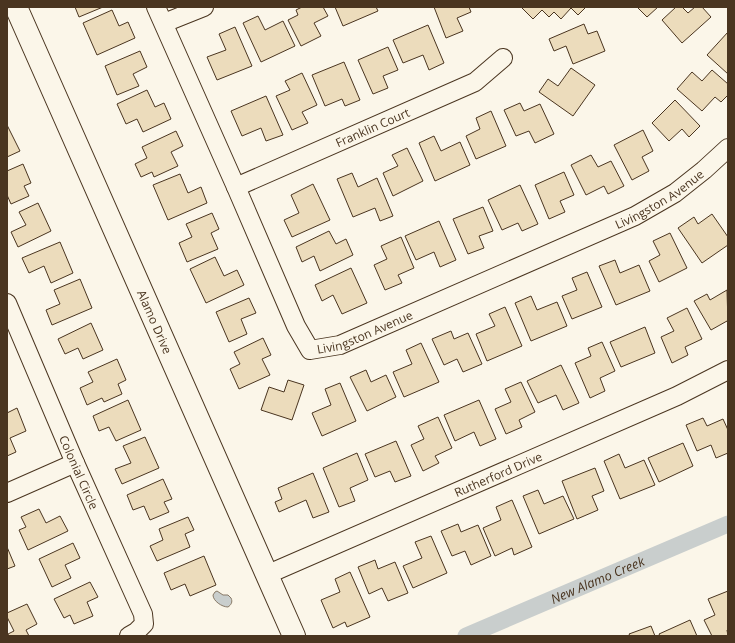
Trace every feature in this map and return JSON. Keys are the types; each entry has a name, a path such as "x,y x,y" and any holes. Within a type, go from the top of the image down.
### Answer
{"main road":[{"name":"Alamo Drive","path":"16,7 294,636"}],"street":[{"name":"Livingston Avenue","path":"156,7 296,326 310,350 340,345 635,216 675,193 704,170 728,148"},
{"path":"164,24 204,7"},
{"name":"Franklin Court","path":"236,187 475,82 503,58"},
{"name":"Colonial Circle","path":"7,302 75,463 143,614 144,624 136,632 129,636"},
{"name":"Rutherford Drive","path":"266,575 677,396 728,370"},
{"path":"7,493 75,463"}],"shaded area":[{"path":"217,591 223,595 228,595 231,598 232,601 228,607 221,605 214,599 213,595"}],"building":[{"path":"75,7 103,7 79,17"},
{"path":"302,7 323,7 328,16 314,23 321,36 301,46 288,20 298,15 296,10"},
{"path":"335,7 376,7 378,11 343,26"},
{"path":"434,7 469,7 471,12 457,18 463,31 446,38"},
{"path":"521,7 586,7 578,15 571,8 561,19 554,12 549,17 542,10 533,19"},
{"path":"637,7 658,7 647,17"},
{"path":"676,7 682,7 688,13 695,7 702,7 711,17 682,43 662,20"},
{"path":"112,10 119,26 128,22 135,38 97,55 83,23"},
{"path":"258,16 265,30 283,21 295,46 261,62 243,23"},
{"path":"584,24 588,34 597,31 605,51 573,64 566,46 554,51 549,39"},
{"path":"428,25 444,63 429,70 423,55 403,63 393,40"},
{"path":"235,27 252,66 217,80 207,57 226,50 219,34"},
{"path":"728,32 728,74 707,55"},
{"path":"388,47 398,70 383,76 388,88 373,94 358,60"},
{"path":"140,51 147,67 133,74 139,86 117,95 105,66"},
{"path":"344,62 360,100 345,106 342,99 325,106 312,75"},
{"path":"571,68 595,85 573,116 539,92 548,79 558,86"},
{"path":"712,70 728,84 728,95 721,102 715,97 702,111 677,89 692,72 702,81"},
{"path":"302,73 317,105 302,112 308,123 292,130 276,96 290,90 285,81"},
{"path":"147,90 155,107 164,103 171,119 143,132 137,119 126,124 117,104"},
{"path":"266,96 283,135 266,141 261,128 242,136 231,111"},
{"path":"675,100 700,126 689,137 682,129 669,141 652,123"},
{"path":"520,103 524,111 540,104 554,134 535,143 529,131 516,136 504,110"},
{"path":"491,111 506,146 476,159 466,136 480,129 476,118"},
{"path":"7,125 20,151 7,157"},
{"path":"643,130 653,151 642,157 649,171 632,180 614,145"},
{"path":"176,131 183,146 171,152 178,166 154,177 152,172 141,177 135,164 147,158 142,147"},
{"path":"434,136 441,151 460,142 470,165 435,181 419,143"},
{"path":"407,148 423,181 393,196 383,173 398,166 392,155"},
{"path":"591,155 598,167 611,161 624,186 608,194 604,186 586,195 571,165"},
{"path":"23,164 31,183 24,186 29,196 11,204 7,195 7,171"},
{"path":"564,172 574,195 560,201 565,212 549,219 535,185"},
{"path":"352,173 358,187 377,178 393,216 380,221 375,208 353,217 337,179"},
{"path":"180,174 188,193 201,187 207,203 168,220 153,185"},
{"path":"313,184 330,220 292,237 284,220 299,213 291,195"},
{"path":"520,185 538,224 522,231 518,223 502,230 488,200"},
{"path":"38,203 51,231 18,247 11,232 26,225 19,212"},
{"path":"483,207 493,231 479,236 484,248 468,254 453,219"},
{"path":"212,213 219,229 211,233 218,249 187,262 179,243 192,237 186,224"},
{"path":"712,214 728,237 728,245 702,263 678,228 694,217 698,224"},
{"path":"439,221 456,260 440,267 434,252 416,260 405,236"},
{"path":"329,231 336,244 346,239 353,255 320,271 314,256 302,262 296,247"},
{"path":"670,233 687,268 659,282 649,261 660,255 653,241"},
{"path":"401,237 414,268 398,275 402,283 385,290 374,265 387,259 381,246"},
{"path":"60,242 73,273 51,283 44,266 29,273 22,258"},
{"path":"215,257 224,276 237,270 244,285 206,303 190,269"},
{"path":"615,260 620,273 639,265 650,291 616,305 599,266"},
{"path":"351,268 367,303 342,314 333,295 322,301 315,285"},
{"path":"587,272 602,307 572,319 562,296 577,290 572,278"},
{"path":"80,279 92,308 52,325 46,310 60,304 54,290"},
{"path":"727,290 728,324 727,321 711,330 694,301 707,294 710,300"},
{"path":"531,296 537,310 557,302 567,326 531,341 515,303"},
{"path":"249,298 256,313 241,319 247,334 229,342 216,312"},
{"path":"505,307 522,346 487,361 476,334 495,326 489,314"},
{"path":"687,308 702,339 685,347 688,355 672,363 661,337 674,331 667,318"},
{"path":"91,323 103,350 83,359 78,348 65,354 58,339"},
{"path":"645,327 655,353 621,367 610,342"},
{"path":"451,331 454,339 468,333 482,364 463,372 457,359 444,365 432,339"},
{"path":"263,338 271,355 262,359 270,375 239,389 230,369 240,364 234,352"},
{"path":"602,342 615,371 600,378 605,391 590,398 575,363 591,356 588,348"},
{"path":"421,343 439,382 404,397 393,372 412,364 406,350"},
{"path":"117,359 126,380 118,384 122,394 104,402 102,398 87,405 80,388 93,382 88,372"},
{"path":"561,365 579,403 563,410 556,395 538,403 527,381"},
{"path":"366,370 371,382 386,375 396,397 367,411 350,377"},
{"path":"288,380 304,385 292,420 261,410 269,387 284,392"},
{"path":"521,382 535,412 519,420 522,427 506,434 495,409 511,402 505,389"},
{"path":"340,383 356,421 322,436 312,413 331,405 325,389"},
{"path":"128,400 141,430 116,441 109,427 99,431 93,416"},
{"path":"479,400 496,439 480,446 474,432 455,441 444,415"},
{"path":"17,408 26,431 10,438 16,452 7,456 7,413"},
{"path":"438,417 452,448 435,456 439,463 423,471 411,445 424,439 418,426"},
{"path":"703,418 707,426 723,419 728,430 728,453 716,458 711,445 697,451 686,425"},
{"path":"145,437 159,468 122,484 115,469 131,463 123,446"},
{"path":"396,441 411,476 395,482 390,471 375,477 365,454"},
{"path":"683,443 693,466 659,482 648,458"},
{"path":"357,453 368,480 350,488 355,501 339,507 323,468"},
{"path":"619,454 625,468 644,460 655,485 620,499 604,461"},
{"path":"595,468 604,491 592,496 598,510 577,519 562,481"},
{"path":"313,473 329,512 313,518 306,500 279,512 275,502 282,499 278,488"},
{"path":"163,479 172,499 164,502 169,512 150,520 144,506 133,510 127,495"},
{"path":"538,490 544,504 563,496 574,519 539,534 523,496"},
{"path":"512,500 532,547 514,555 512,548 495,556 483,528 501,520 496,507"},
{"path":"39,509 46,523 60,516 68,531 28,550 19,530 26,527 21,517"},
{"path":"188,517 194,530 185,534 190,547 157,561 150,546 163,540 159,529"},
{"path":"458,524 461,532 478,525 491,556 471,565 465,551 452,556 441,531"},
{"path":"431,536 447,573 413,588 403,566 422,558 415,542"},
{"path":"73,543 80,558 65,565 71,578 52,587 39,559"},
{"path":"7,547 15,566 7,569"},
{"path":"204,556 216,585 190,596 185,584 171,590 164,573"},
{"path":"375,560 378,569 395,562 408,593 388,601 382,588 369,594 358,567"},
{"path":"350,572 370,617 347,627 345,622 333,628 321,600 340,592 335,579"},
{"path":"90,582 98,597 87,602 93,616 74,624 70,615 64,618 54,599"},
{"path":"728,591 728,636 712,636 704,620 715,615 708,599"},
{"path":"27,604 37,624 26,630 29,636 9,636 8,634 14,631 7,617 7,613"},
{"path":"690,620 697,636 660,636 659,634"},
{"path":"651,626 655,636 630,636 629,634"}],"waterway":[{"name":"New Alamo Creek","path":"466,636 728,524"}]}
